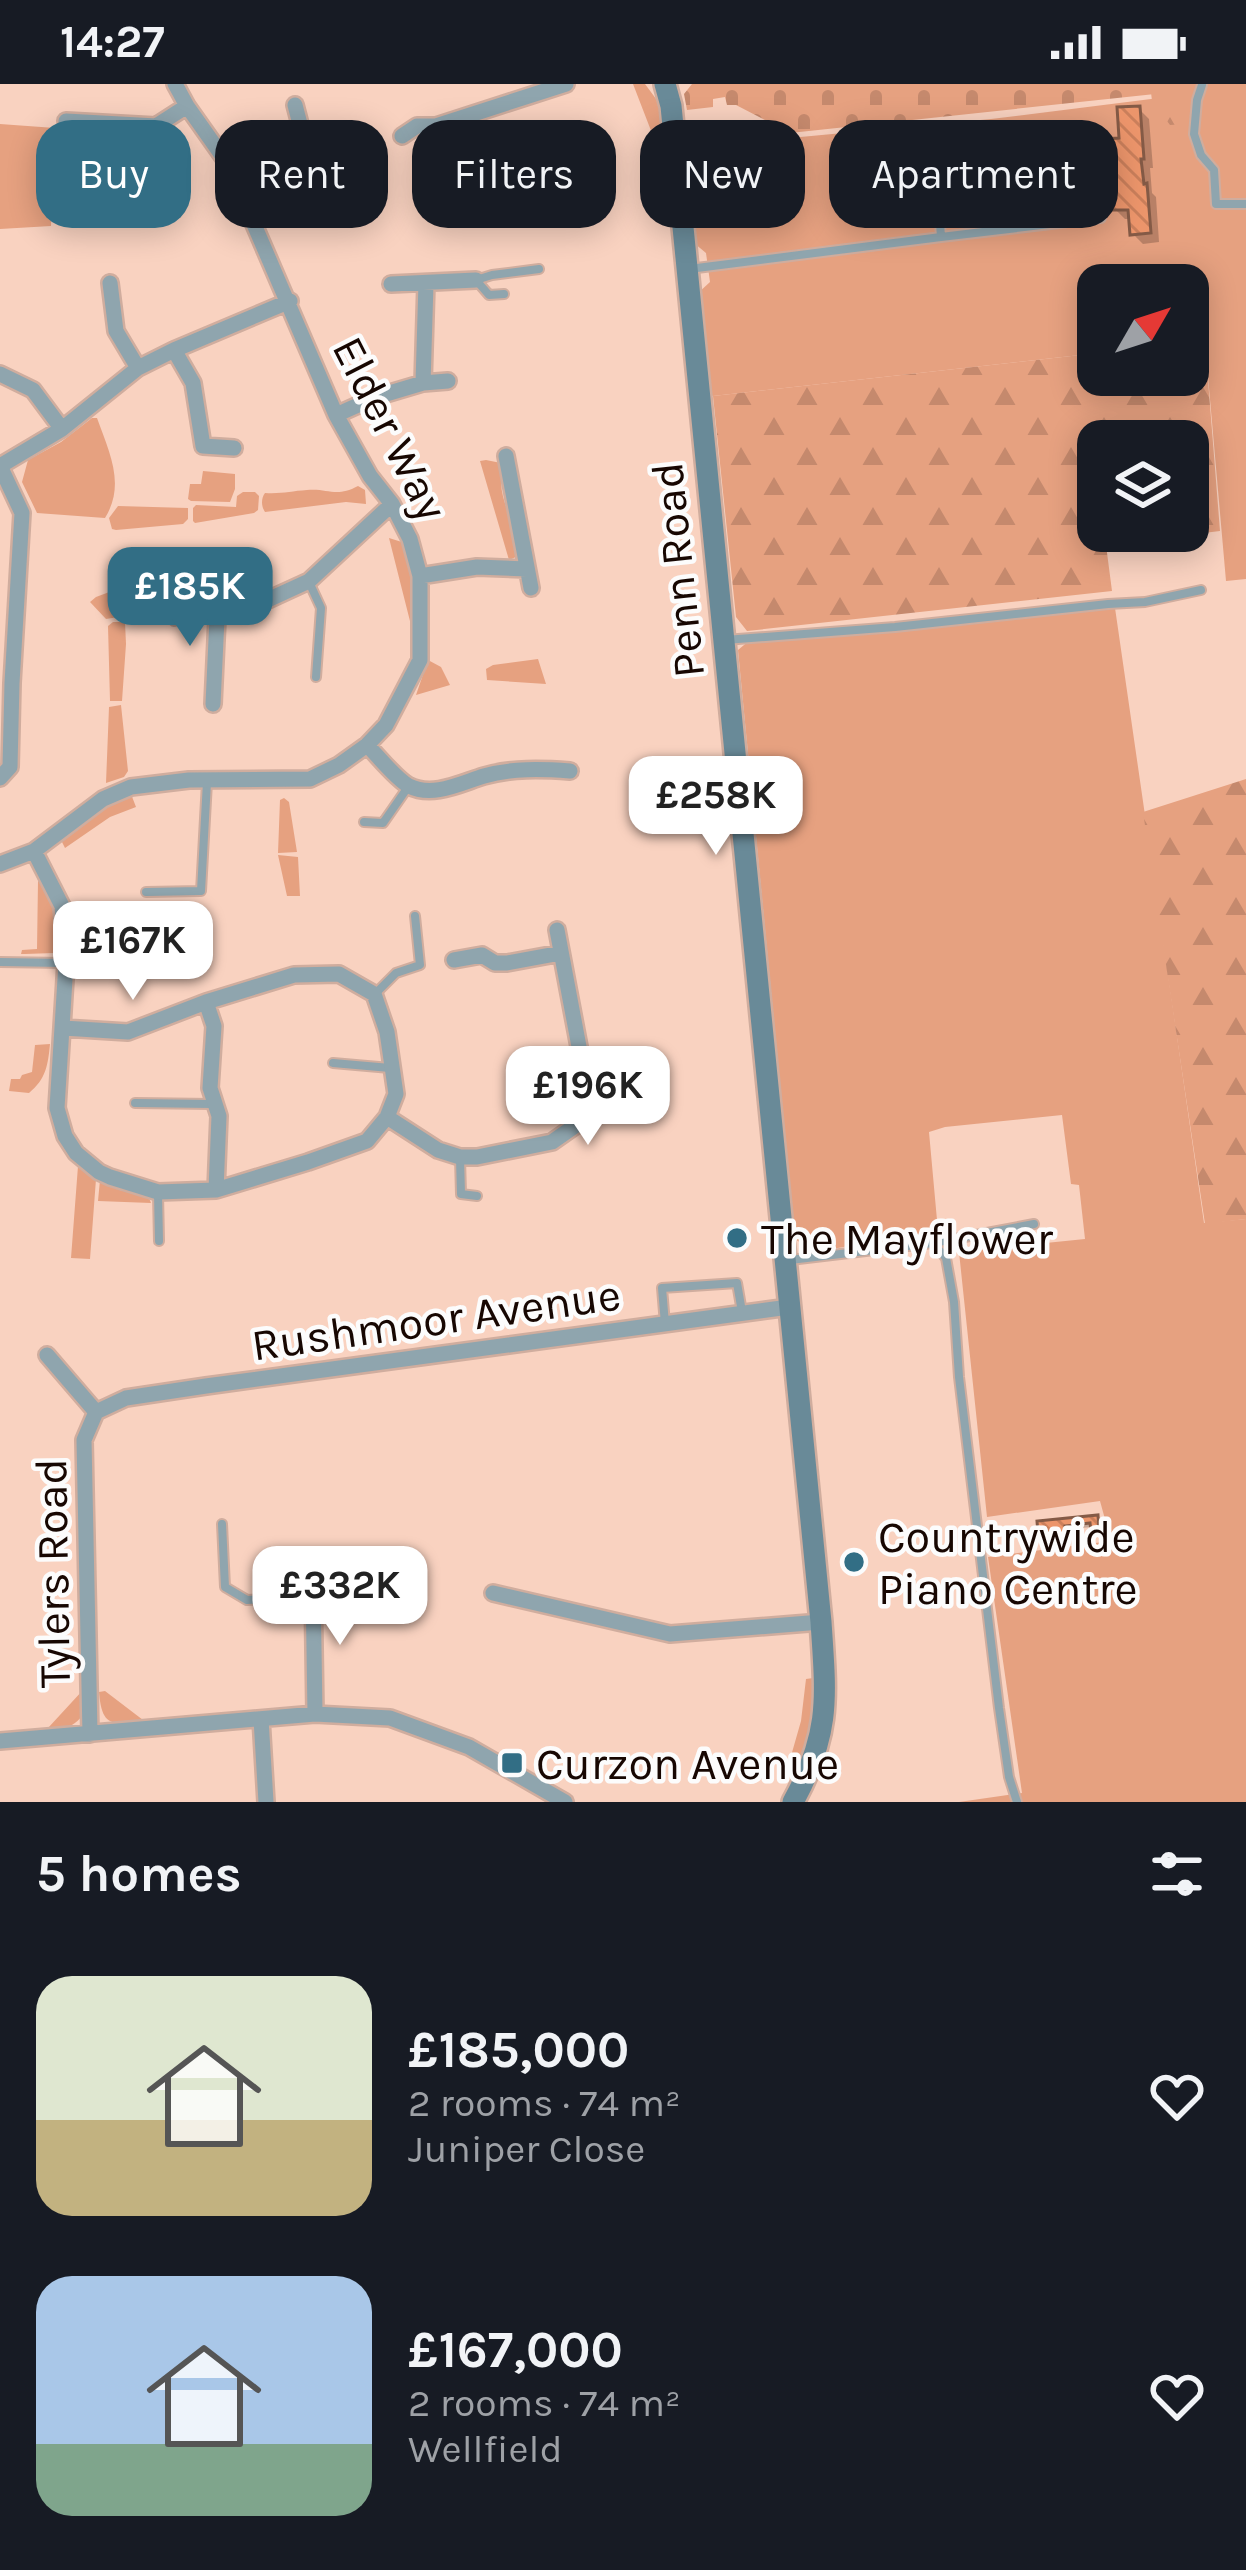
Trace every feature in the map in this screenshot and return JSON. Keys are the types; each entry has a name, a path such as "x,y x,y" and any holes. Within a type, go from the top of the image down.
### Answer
{"main road":[{"name":"Penn Road","path":"665,84 671,106 821,1622 824,1721 807,1777 793,1802"}],"street":[{"name":"Elder Way","path":"176,84 215,144"},
{"path":"402,136 418,126 436,126 566,84"},
{"path":"295,105 299,120"},
{"path":"166,120 188,106"},
{"name":"Elder Way","path":"0,864 34,850 103,799 130,787 310,779 339,765 386,725 420,660 420,577 410,539 336,416 257,228"},
{"path":"391,284 476,280"},
{"path":"110,283 116,331 138,368"},
{"path":"423,383 426,283"},
{"path":"0,778 10,767 22,512 0,466 62,429 138,368 290,302"},
{"path":"174,350 193,383 203,446 234,448"},
{"path":"0,374 33,390 62,429"},
{"path":"336,416 376,397 448,380"},
{"path":"506,456 531,588"},
{"path":"213,704 217,605 256,604 309,581 392,504"},
{"path":"420,577 477,567 526,569"},
{"path":"367,745 409,786 433,790 484,776 539,769 570,771"},
{"path":"34,850 62,906 64,1028 56,1096 64,1136 99,1172 158,1192 216,1190 367,1141 388,1117 396,1094 387,1032 374,994 339,974 271,980 128,1031 64,1028"},
{"path":"388,1117 438,1150 460,1157 553,1142 579,1123 587,1089 557,930"},
{"path":"454,960 482,955 495,963 507,963 561,953"},
{"path":"206,1002 214,1026 210,1088 219,1116 216,1190"},
{"name":"Rushmoor Avenue","path":"96,1412 146,1395 789,1307"},
{"path":"47,1355 96,1412"},
{"name":"Tylers Road","path":"90,1734 84,1441 96,1412"},
{"path":"313,1590 315,1714"},
{"path":"493,1593 670,1634 821,1622"},
{"path":"0,1741 315,1714 390,1718 470,1747 565,1802"},
{"path":"261,1719 266,1802"}],"lane":[{"path":"1202,85 1194,134 1201,155 1214,170 1216,204 1246,203"},
{"path":"940,228 941,238"},
{"path":"687,269 1021,228"},
{"path":"504,294 489,295 476,280 539,269"},
{"path":"309,581 321,608 316,677"},
{"path":"723,640 1145,602 1201,590"},
{"path":"174,621 175,595 217,605"},
{"path":"146,892 201,891 207,780"},
{"path":"364,822 383,823 409,786"},
{"path":"374,994 396,974 419,965 415,916"},
{"path":"0,962 66,963"},
{"path":"333,1063 392,1068"},
{"path":"135,1103 214,1104"},
{"path":"460,1157 461,1194 477,1196"},
{"path":"158,1192 159,1241"},
{"path":"784,1261 933,1244 1034,1224"},
{"path":"933,1244 946,1258 953,1302 999,1708 1017,1802"},
{"path":"665,1324 662,1288 737,1282 742,1313"},
{"path":"222,1524 225,1587 248,1600 313,1590"}],"green space":[{"path":"633,84 645,84 665,111 665,120 647,120"},
{"path":"692,84 1162,86 1155,94 912,120 829,120 829,129 805,131 805,120 765,120 727,105 725,97 713,99 713,107 687,110 684,94"},
{"path":"1150,84 1190,84 1191,104 1184,124 1170,125 1152,101"},
{"path":"1167,84 1246,84 1246,579 1226,581 1209,388 1209,264 1077,264 1077,355 707,394 697,294 710,282 706,253 694,243 692,228 805,228 805,137 829,134 829,228 1118,228 1118,120 980,120 1167,97"},
{"path":"0,124 36,127 36,227 0,229"},
{"path":"1077,355 1077,396 1209,393 1220,531 1209,532 1209,420 1077,420 1077,552 1107,552 1112,591 747,631 736,617 713,396"},
{"path":"97,418 115,480 105,518 37,513 22,482 28,460"},
{"path":"480,461 504,468 502,490 517,545 516,557 509,560"},
{"path":"203,471 235,474 230,502 188,499 190,484 201,484"},
{"path":"358,486 365,490 366,504 265,512 262,505 265,493 338,492"},
{"path":"243,492 259,496 254,513 193,521 196,505 236,507 237,496"},
{"path":"118,506 188,508 188,519 183,524 116,530 109,518"},
{"path":"389,538 405,543 416,580 413,633"},
{"path":"120,588 125,616 106,619 90,602"},
{"path":"1114,601 1204,1223 1246,1219 1246,1802 959,1802 1022,1793 988,1557 1111,1541 1100,1501 987,1517 959,1252 1085,1239 1079,1185 1071,1184 1062,1115 945,1127 929,1132 938,1231 814,1252 795,1239 738,650 750,640"},
{"path":"125,622 122,701 110,701 108,626"},
{"path":"538,659 546,684 487,680 486,669 493,665"},
{"path":"428,660 441,667 450,685 416,695"},
{"path":"121,705 128,771 106,783 109,707"},
{"path":"1246,779 1246,1219 1205,1224 1143,812"},
{"path":"131,794 136,807 110,817 65,848 61,840 78,825"},
{"path":"280,800 289,802 297,852 278,853"},
{"path":"278,855 298,857 300,896 287,896"},
{"path":"38,881 46,883 58,908 57,949 21,954 37,949"},
{"path":"50,1044 45,1071 35,1088 29,1093 9,1091 11,1079 32,1072 35,1045"},
{"path":"78,1166 96,1179 90,1259 71,1258"},
{"path":"100,1180 149,1198 151,1203 98,1201"},
{"path":"806,1679 818,1682 818,1711 803,1758 791,1756"},
{"path":"83,1690 85,1711 75,1723 31,1732 48,1728"},
{"path":"105,1691 143,1722 116,1723 106,1718 99,1692"}],"building":[{"path":"1140,106 1151,233 1130,235 1128,210 1118,210 1117,107"},
{"path":"1098,1515 1099,1530 1091,1531 1090,1523 1065,1526 1066,1537 1058,1537 1058,1532 1038,1534 1037,1521"}],"place":[{"name":"The Mayflower","path":"737,1238"},
{"name":"Countrywide Piano Centre","path":"854,1562"},
{"name":"Curzon Avenue","path":"512,1763"}]}
